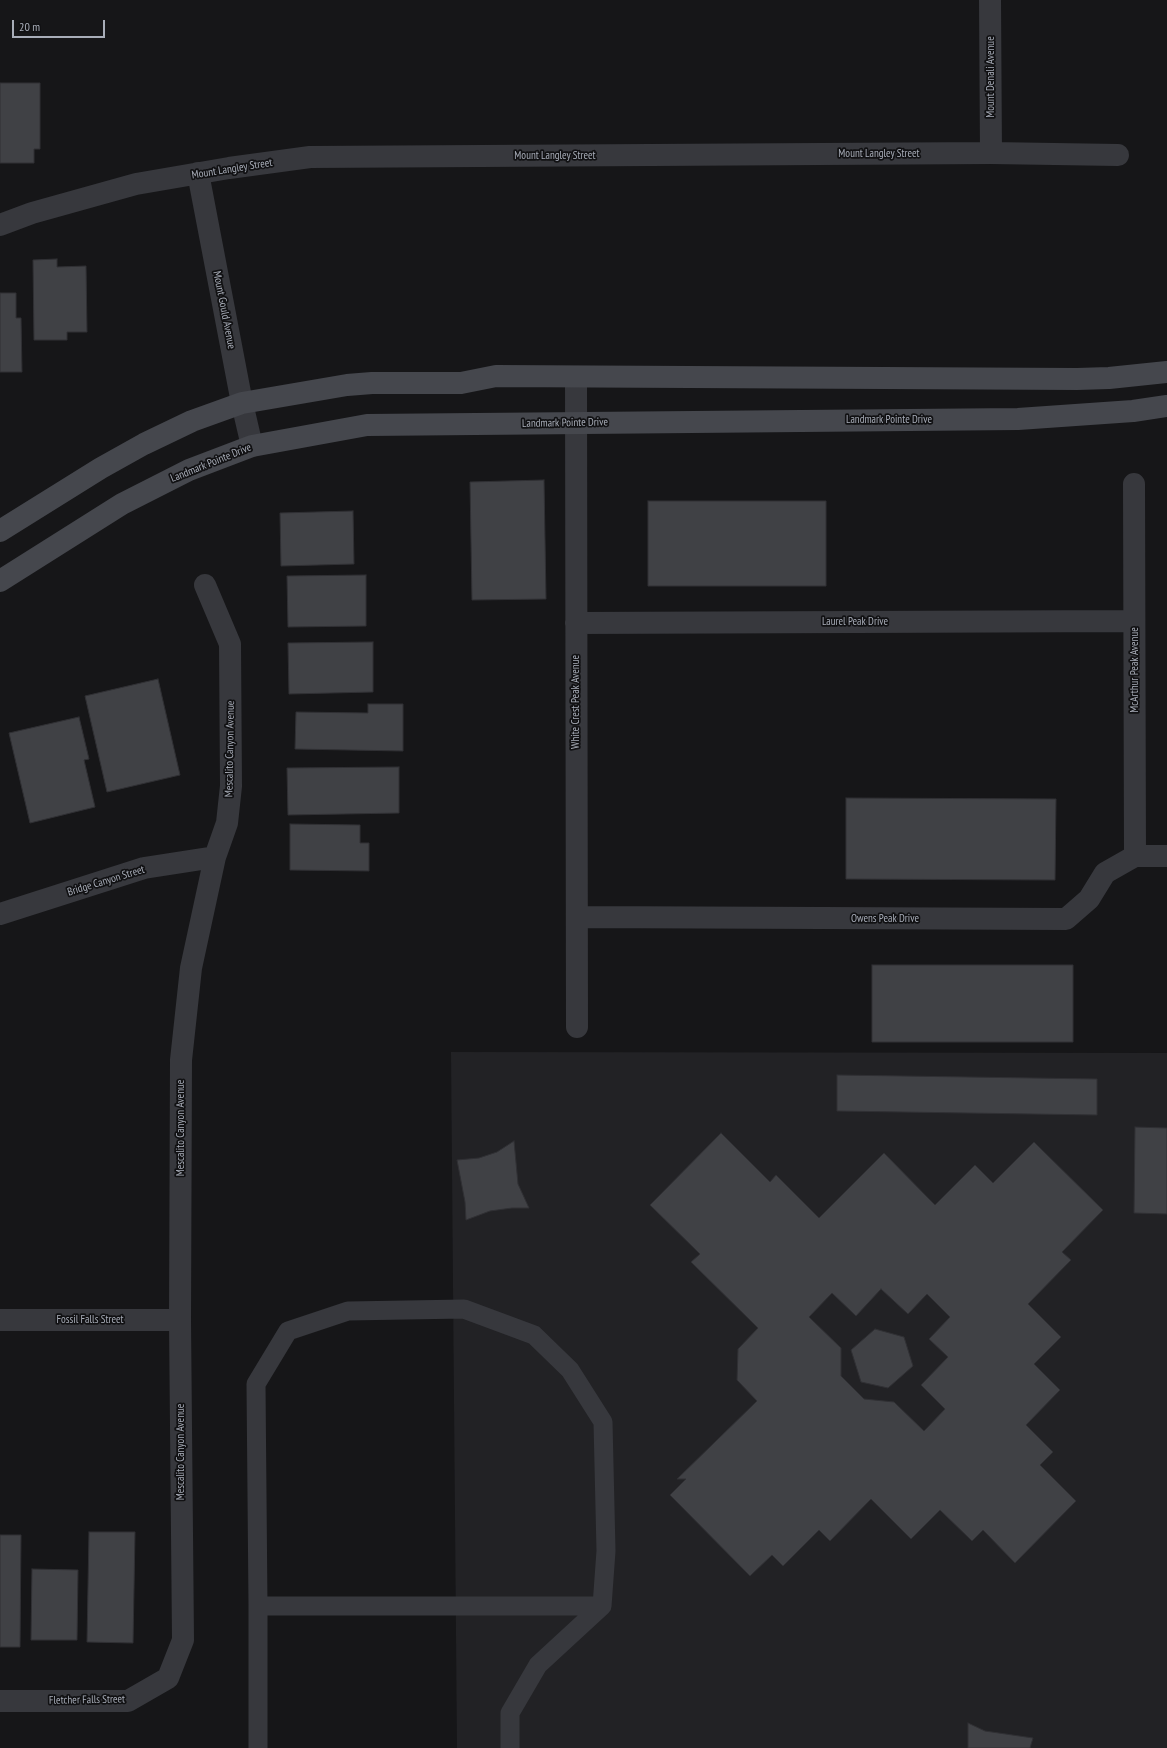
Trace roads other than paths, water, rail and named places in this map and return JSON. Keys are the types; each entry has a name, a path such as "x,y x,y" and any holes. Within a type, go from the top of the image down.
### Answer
{"street":[{"name":"Mount Denali Avenue","path":"990,0 991,153"},
{"name":"Mount Langley Street","path":"0,226 32,213 136,184 310,157 991,153 1118,155"},
{"name":"Mount Gould Avenue","path":"198,174 242,402 252,446"},
{"path":"0,531 101,468 144,444 192,421 242,402 347,385 372,383 461,383 496,376 1077,379 1110,378 1167,372"},
{"name":"White Crest Peak Avenue","path":"576,377 577,1027"},
{"name":"Landmark Pointe Drive","path":"0,581 122,504 189,470 252,446 367,425 1018,419 1133,411 1167,406"},
{"name":"McArthur Peak Avenue","path":"1134,484 1135,856"},
{"name":"Mescalito Canyon Avenue","path":"168,1678 183,1640 180,1320 181,1060 191,968 215,857 227,823 231,786 230,644 205,585"},
{"name":"Laurel Peak Drive","path":"576,623 1134,621"},
{"name":"Owens Peak Drive","path":"577,917 1066,920 1089,899 1105,873 1135,856 1167,856"},
{"name":"Bridge Canyon Street","path":"0,914 144,868 215,857"},
{"name":"Fossil Falls Street","path":"0,1320 180,1320"},
{"name":"Fletcher Falls Street","path":"0,1701 128,1701 168,1678"}],"lane":[{"path":"258,1748 256,1384 288,1331 348,1310 464,1309 534,1335 570,1370 603,1422 606,1551 602,1606 538,1665 510,1713 510,1748"},
{"path":"258,1606 602,1606"}]}
